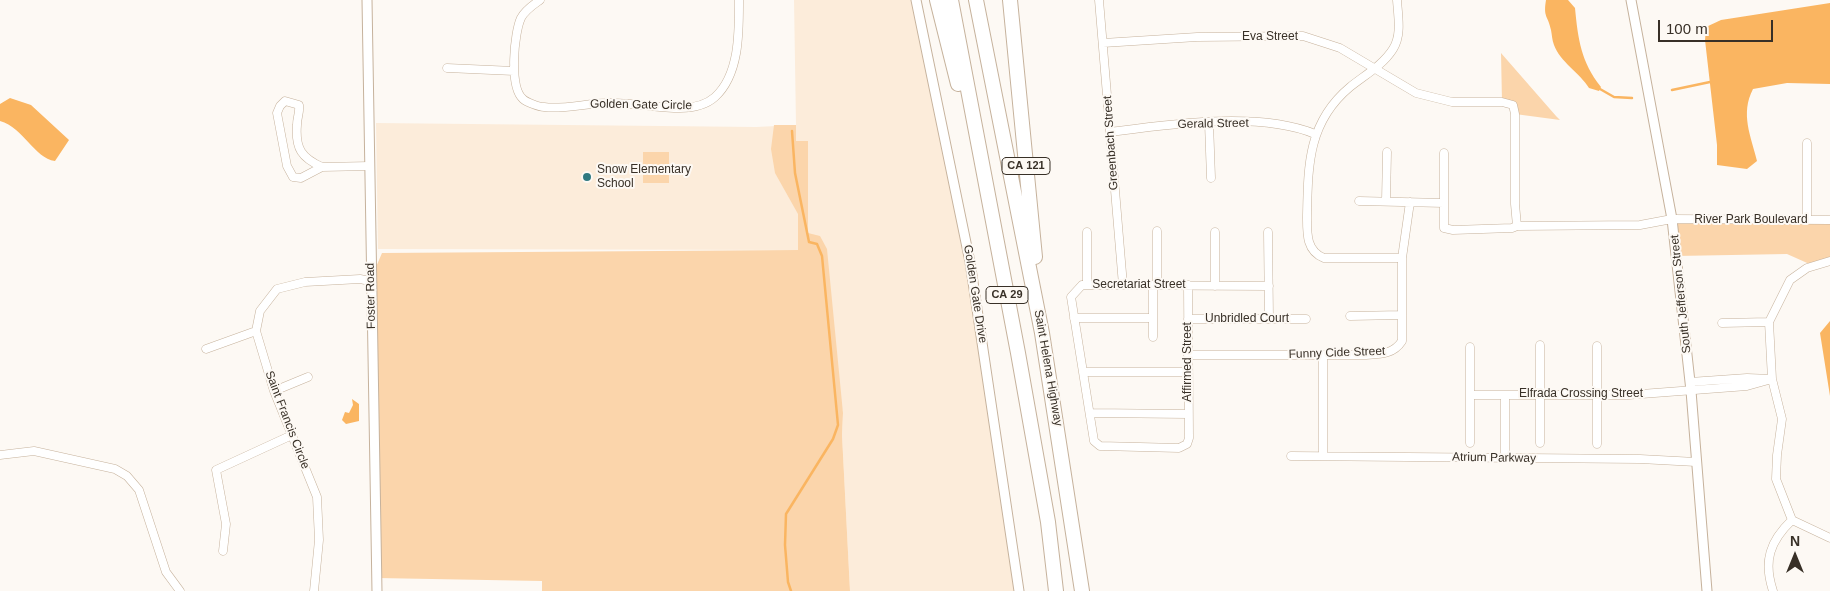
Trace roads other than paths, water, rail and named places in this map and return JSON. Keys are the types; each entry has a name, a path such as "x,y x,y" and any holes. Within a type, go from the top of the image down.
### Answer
{"highway":[{"path":"938,0 1012,320"},
{"name":"CA 29","path":"951,0 1012,320 1048,522 1056,591"},
{"name":"Saint Helena Highway","path":"976,0 1042,333 1082,591"},
{"name":"CA 121","path":"1010,0 1042,333"}],"street":[{"name":"Foster Road","path":"367,0 370,281 378,591"},
{"name":"Golden Gate Circle","path":"540,0 524,14 517,30 514,71 516,88 523,99 543,107 608,102 680,108 702,105 715,96 729,77 736,50 739,0"},
{"name":"Golden Gate Drive","path":"916,0 970,262 1019,591"},
{"name":"Greenbach Street","path":"1099,0 1123,285"},
{"path":"1397,0 1398,37 1394,48 1375,68 1335,100 1315,134 1308,188 1309,246 1317,255 1324,258 1402,258"},
{"name":"South Jefferson Street","path":"1631,0 1672,219 1691,386 1707,591"},
{"name":"Eva Street","path":"1103,44 1197,37 1303,36 1340,48 1416,94 1452,102 1502,102 1513,105 1515,114 1515,204 1517,226"},
{"path":"447,68 514,71"},
{"path":"322,167 301,178 293,176 288,172 277,113 280,106 285,102 299,105 300,115 297,124 300,151 305,159 322,167 370,166"},
{"path":"1209,122 1211,178"},
{"name":"Gerald Street","path":"1110,132 1209,122 1278,123 1297,127 1315,134"},
{"path":"1807,143 1807,220"},
{"path":"1386,201 1387,152"},
{"path":"1360,201 1444,203 1444,153"},
{"name":"Funny Cide Street","path":"1188,355 1386,354 1397,348 1402,341 1402,258 1410,202"},
{"name":"River Park Boulevard","path":"1444,203 1444,228 1453,230 1512,228 1517,226 1640,225 1672,219 1830,220"},
{"path":"1153,336 1157,231"},
{"path":"1087,232 1087,285"},
{"path":"1215,232 1215,286"},
{"path":"1268,232 1269,319"},
{"path":"1830,261 1807,268 1790,280 1770,322 1772,379 1782,419 1776,479 1792,520 1830,538"},
{"path":"206,349 256,331 260,311 277,289 305,282 360,279 370,281"},
{"name":"Secretariat Street","path":"1189,438 1187,444 1179,448 1106,448 1094,441 1071,297 1082,285 1269,286"},
{"name":"Affirmed Street","path":"1188,285 1189,438"},
{"path":"1350,316 1402,316"},
{"path":"1074,318 1153,318"},
{"name":"Unbridled Court","path":"1188,319 1306,319"},
{"path":"1722,323 1770,322"},
{"name":"Saint Francis Circle","path":"256,331 274,391 317,497 319,540 314,591"},
{"path":"1540,345 1540,443"},
{"path":"1597,346 1597,444"},
{"path":"1470,347 1470,443"},
{"path":"1323,355 1323,456"},
{"path":"1083,372 1188,372"},
{"path":"274,391 308,377"},
{"name":"Elfrada Crossing Street","path":"1470,395 1597,396 1747,378 1772,379"},
{"path":"1505,395 1505,458"},
{"path":"1090,413 1188,414"},
{"path":"223,551 226,524 216,470 292,435"},
{"path":"0,456 26,451 50,454 114,469 127,476 139,490 166,572 180,591"},
{"name":"Atrium Parkway","path":"1291,456 1696,462"},
{"path":"1773,591 1770,580 1772,544 1792,520"}],"waterway":[{"path":"1672,90 1710,82"},
{"path":"1600,89 1614,97 1632,98"},
{"path":"791,591 788,582 785,545 786,514 833,439 838,425 822,256 817,244 809,242 795,173 792,131"}],"place":[{"name":"Snow Elementary School","path":"587,177"}]}
